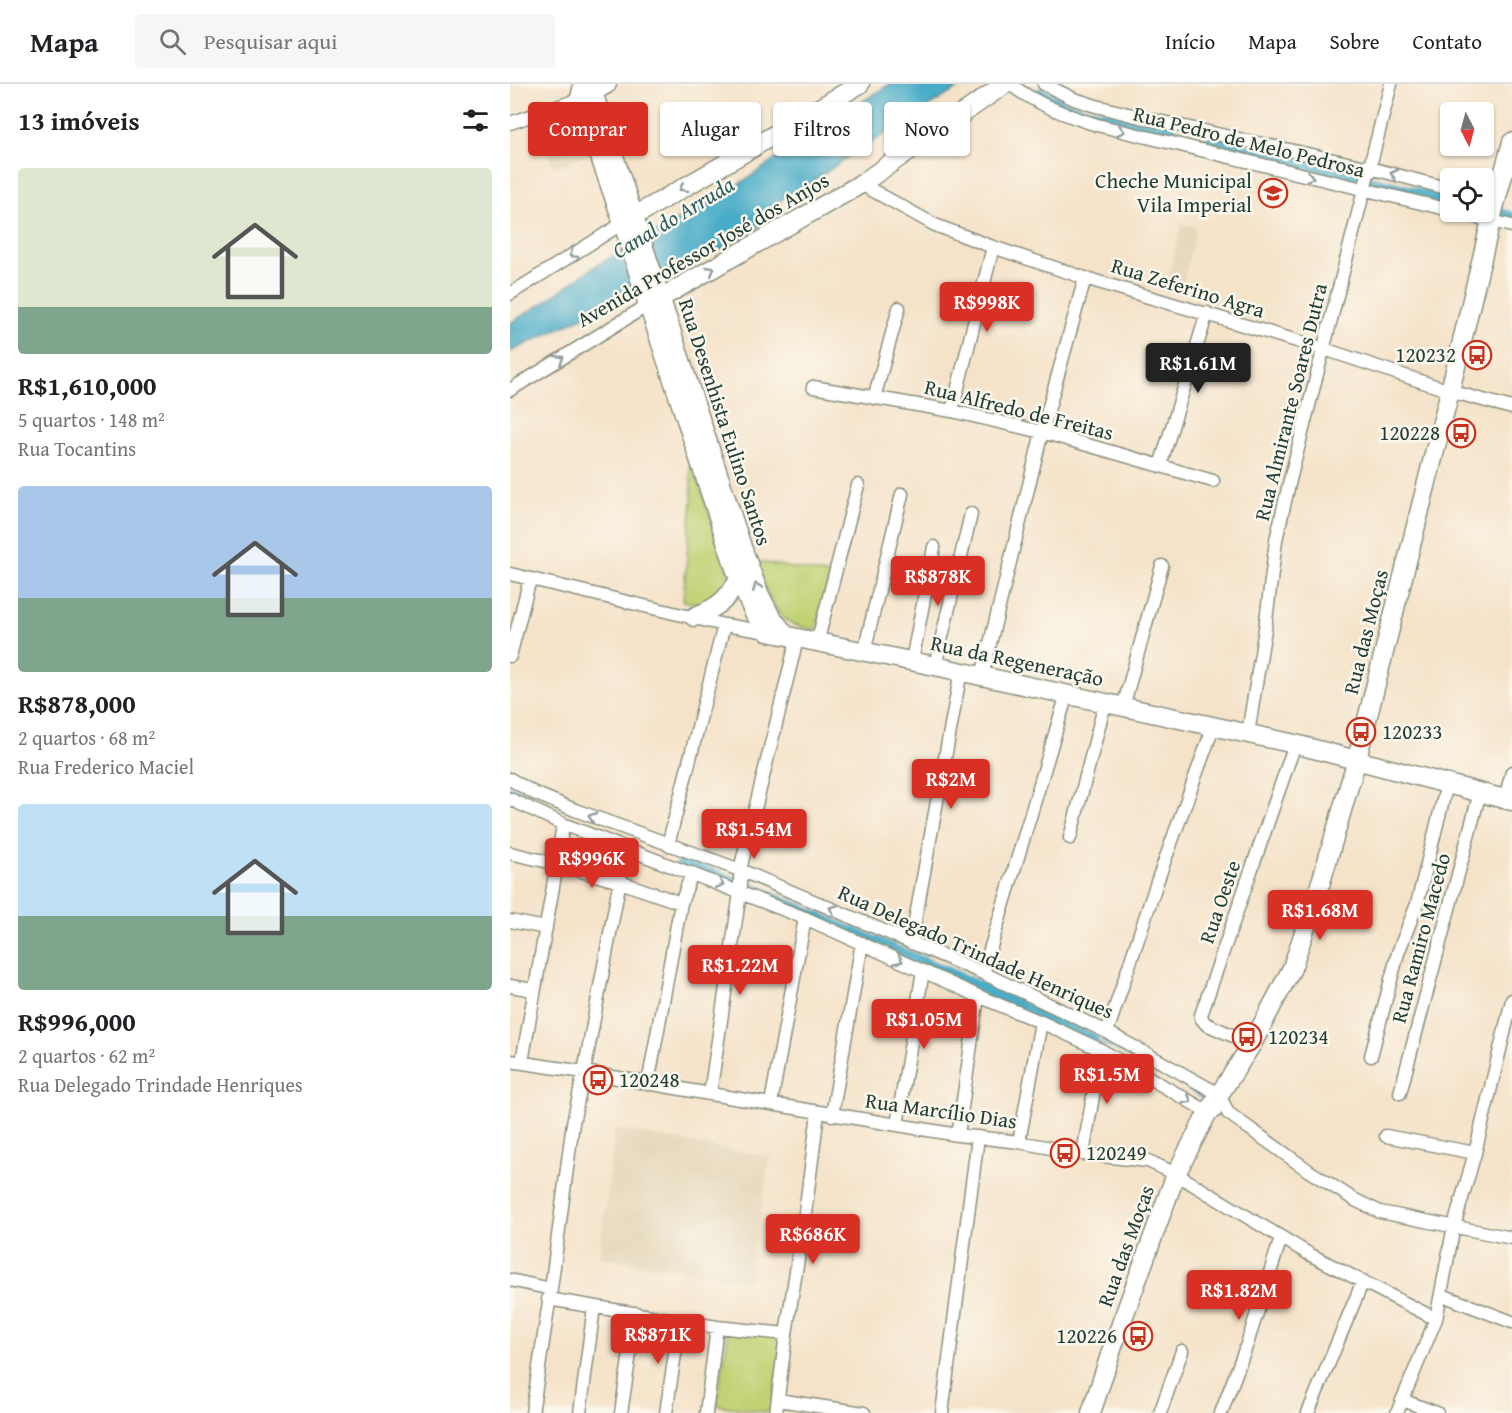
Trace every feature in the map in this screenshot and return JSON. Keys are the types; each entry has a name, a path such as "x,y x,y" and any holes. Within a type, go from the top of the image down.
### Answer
{"main road":[{"path":"630,227 735,158 860,84"},
{"name":"Avenida Professor José dos Anjos","path":"653,297 861,184 1005,84"},
{"name":"Rua Desenhista Eulino Santos","path":"590,89 653,297 741,546 770,615 792,638"},
{"name":"Rua das Moças","path":"1091,1413 1176,1174 1208,1112 1252,1044 1292,968 1321,882 1357,759 1512,142"},
{"name":"Rua Desenhista Eulino Santos","path":"653,297 739,580 754,613 768,632"},
{"path":"694,617 723,602 739,580"},
{"name":"Rua da Regeneração","path":"768,632 1214,725 1357,759 1508,800"}],"street":[{"name":"Rua Pedro de Melo Pedrosa","path":"1010,84 1033,100 1071,117 1097,125 1440,207"},
{"path":"1044,84 1074,99 1107,109 1440,186"},
{"name":"Rua Almirante Soares Dutra","path":"1248,733 1265,629 1276,540 1391,84"},
{"path":"510,123 590,89"},
{"name":"Rua Zeferino Agra","path":"861,184 935,225 993,247 1085,278 1512,408"},
{"path":"510,294 630,227"},
{"path":"952,411 993,247"},
{"path":"982,676 1042,432 1085,278"},
{"name":"Avenida Professor José dos Anjos","path":"510,390 653,297"},
{"path":"874,398 899,308"},
{"path":"1160,466 1207,314"},
{"name":"Rua Alfredo de Freitas","path":"813,387 952,411 1042,432 1213,481"},
{"path":"817,642 858,485"},
{"path":"864,652 902,494"},
{"path":"935,666 971,514"},
{"path":"912,661 934,547"},
{"path":"1123,706 1162,566"},
{"name":"Rua da Regeneração","path":"510,574 724,625 768,632"},
{"path":"510,656 530,579"},
{"path":"668,845 724,625"},
{"path":"710,1094 740,882 792,638"},
{"path":"911,943 962,671"},
{"path":"983,973 1067,694"},
{"path":"1070,838 1105,703"},
{"path":"1107,1032 1157,882 1214,725"},
{"name":"Rua Oeste","path":"1252,1044 1206,1023 1201,1016 1295,744"},
{"path":"1508,800 1512,772"},
{"name":"Rua Delegado Trindade Henriques","path":"510,779 534,793 668,845 805,918 1101,1050 1208,1112"},
{"path":"1371,1056 1398,953 1417,904 1447,784"},
{"name":"Rua Ramiro Macedo","path":"1400,1093 1480,792"},
{"name":"Rua Delegado Trindade Henriques","path":"510,799 563,824 692,873 740,882 911,943 983,973 1107,1032 1219,1094"},
{"path":"516,1062 534,990 563,824"},
{"path":"532,1413 573,1123 626,848"},
{"path":"510,853 620,882 681,903"},
{"path":"648,1084 681,903 692,873"},
{"path":"771,1103 805,918"},
{"path":"510,921 546,928"},
{"path":"832,1114 862,943"},
{"path":"897,1125 923,971"},
{"path":"510,986 534,990"},
{"path":"958,1135 978,996"},
{"path":"1397,1413 1436,1319 1454,1226 1475,1153 1512,1000"},
{"path":"1019,1142 1041,1022"},
{"name":"Rua Delegado Trindade Henriques","path":"1083,1154 1101,1050"},
{"name":"Rua Marcílio Dias","path":"516,1062 958,1135 1019,1142 1083,1154 1148,1161 1176,1174 1309,1254 1436,1319"},
{"path":"1219,1094 1228,1113 1309,1171 1355,1200 1380,1212 1512,1238"},
{"path":"1208,1112 1228,1113"},
{"path":"776,1413 818,1113"},
{"path":"1386,1136 1475,1153"},
{"path":"942,1413 978,1137"},
{"path":"1221,1413 1247,1344 1281,1238"},
{"path":"510,1280 549,1294 594,1306 717,1327 786,1334"},
{"path":"1308,1413 1363,1281"},
{"path":"1442,1295 1512,1322"},
{"path":"580,1413 594,1306"},
{"path":"621,1413 636,1313"},
{"path":"666,1413 680,1321"},
{"path":"706,1413 717,1327"},
{"path":"1160,1413 1182,1351"},
{"path":"778,1400 864,1413"},
{"path":"1402,1400 1437,1413"}],"shaded area":[{"path":"549,156 584,156 554,168"},
{"path":"1182,224 1196,228 1181,293 1165,288"},
{"path":"615,1129 770,1157 749,1281 599,1257"}],"green space":[{"path":"689,454 730,576 728,585 705,605 683,601 692,500"},
{"path":"755,561 830,575 817,630 795,625 783,618 768,595"},
{"path":"729,1329 783,1337 771,1413 716,1405"}],"water":[{"path":"890,84 965,84 936,102 884,102 884,135 872,142 872,102 862,102"},
{"path":"781,156 850,156 797,193 783,198 754,231 705,258 510,352 510,323 594,267 730,190"}],"waterway":[{"path":"1041,93 1065,107 1085,113 1171,129"},
{"path":"1211,138 1440,199"},
{"path":"1494,213 1510,217"},
{"path":"510,792 547,810"},
{"path":"682,864 742,885 959,978 1093,1039"},
{"path":"1093,1039 1178,1080 1206,1101"}],"place":[{"name":"Cheche Municipal Vila Imperial","path":"1273,193"},
{"name":"120232","path":"1477,355"},
{"name":"120228","path":"1461,433"},
{"name":"120233","path":"1361,732"},
{"name":"120234","path":"1247,1037"},
{"name":"120248","path":"598,1080"},
{"name":"120249","path":"1065,1153"},
{"name":"120226","path":"1138,1336"}],"water label":[{"name":"Canal do Arruda","path":"673,217"}]}
